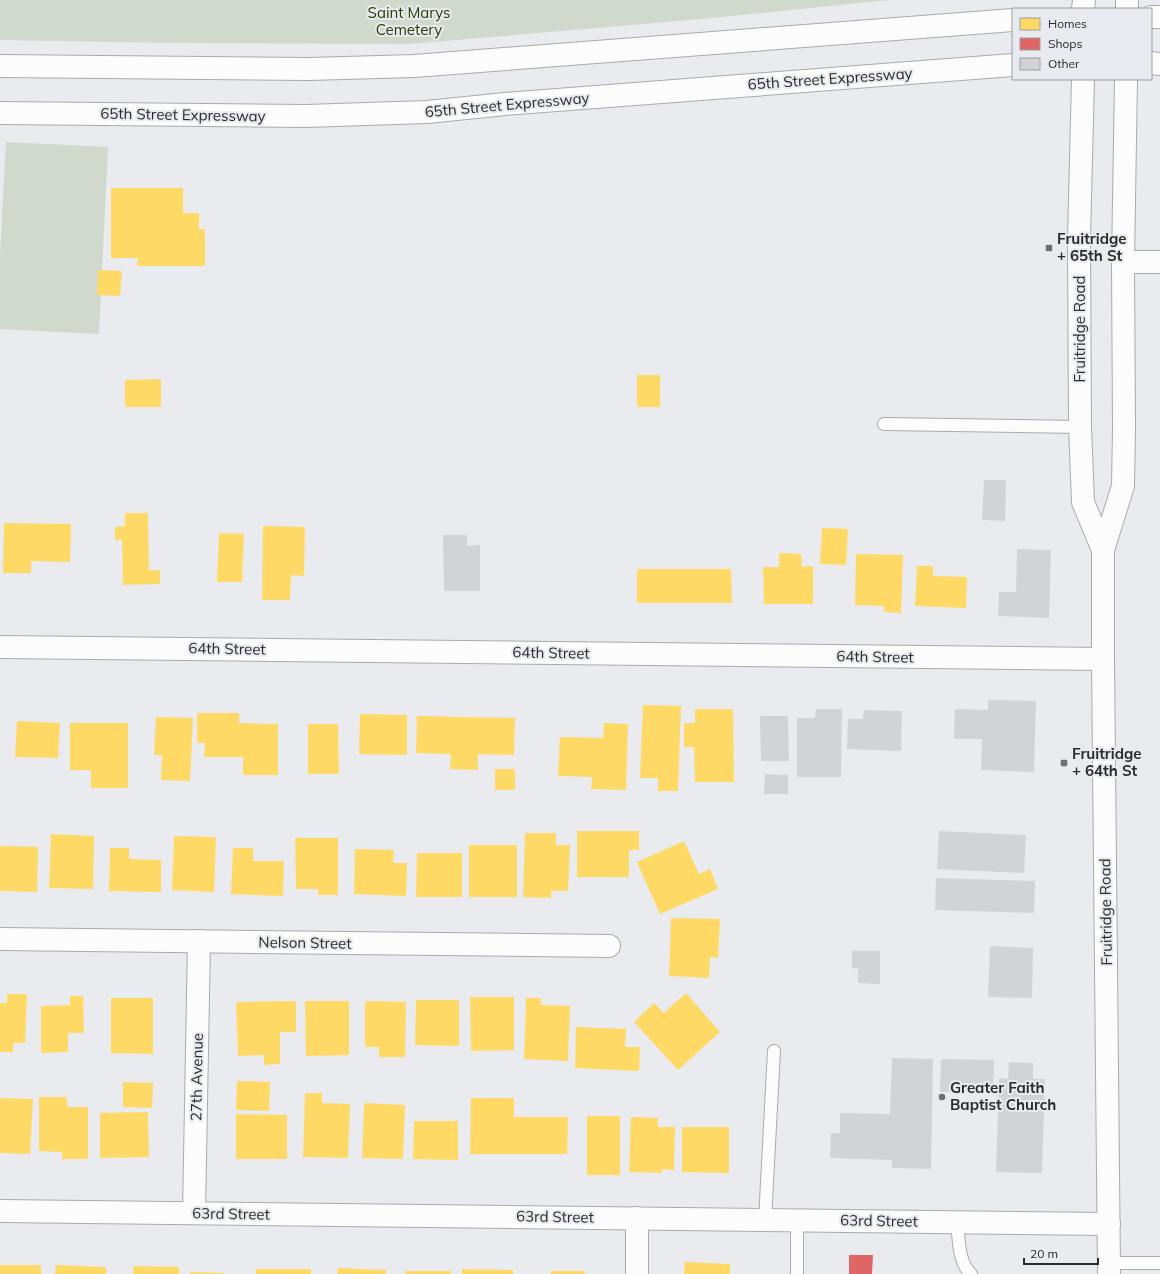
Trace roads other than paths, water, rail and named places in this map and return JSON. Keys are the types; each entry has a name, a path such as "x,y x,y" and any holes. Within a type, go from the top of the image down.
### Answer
{"main road":[{"path":"0,66 309,69 414,66 1012,20"},
{"name":"65th Street Expressway","path":"0,113 306,116 427,112 505,104 1012,65"},
{"name":"Fruitridge Road","path":"1083,80 1080,239 1080,427 1083,502 1103,550"},
{"name":"Fruitridge Road","path":"1109,1268 1103,550 1123,486 1123,262 1126,80"},
{"path":"1123,262 1160,262"},
{"name":"64th Street","path":"0,647 1103,659"},
{"name":"Nelson Street","path":"0,939 609,946"},
{"name":"27th Avenue","path":"194,1213 199,941"},
{"name":"63rd Street","path":"0,1211 1109,1224"},
{"path":"637,1218 638,1274"}],"lane":[{"path":"884,424 1080,427"},
{"path":"765,1220 774,1051"},
{"path":"797,1220 797,1274"},
{"path":"957,1222 962,1261 971,1274"},
{"path":"1109,1268 1160,1263"}],"place":[{"name":"Fruitridge + 65th St","path":"1049,248"},
{"name":"Fruitridge + 64th St","path":"1064,763"},
{"name":"Greater Faith Baptist Church","path":"942,1097"}],"park label":[{"name":"Saint Marys Cemetery","path":"409,22"}]}
